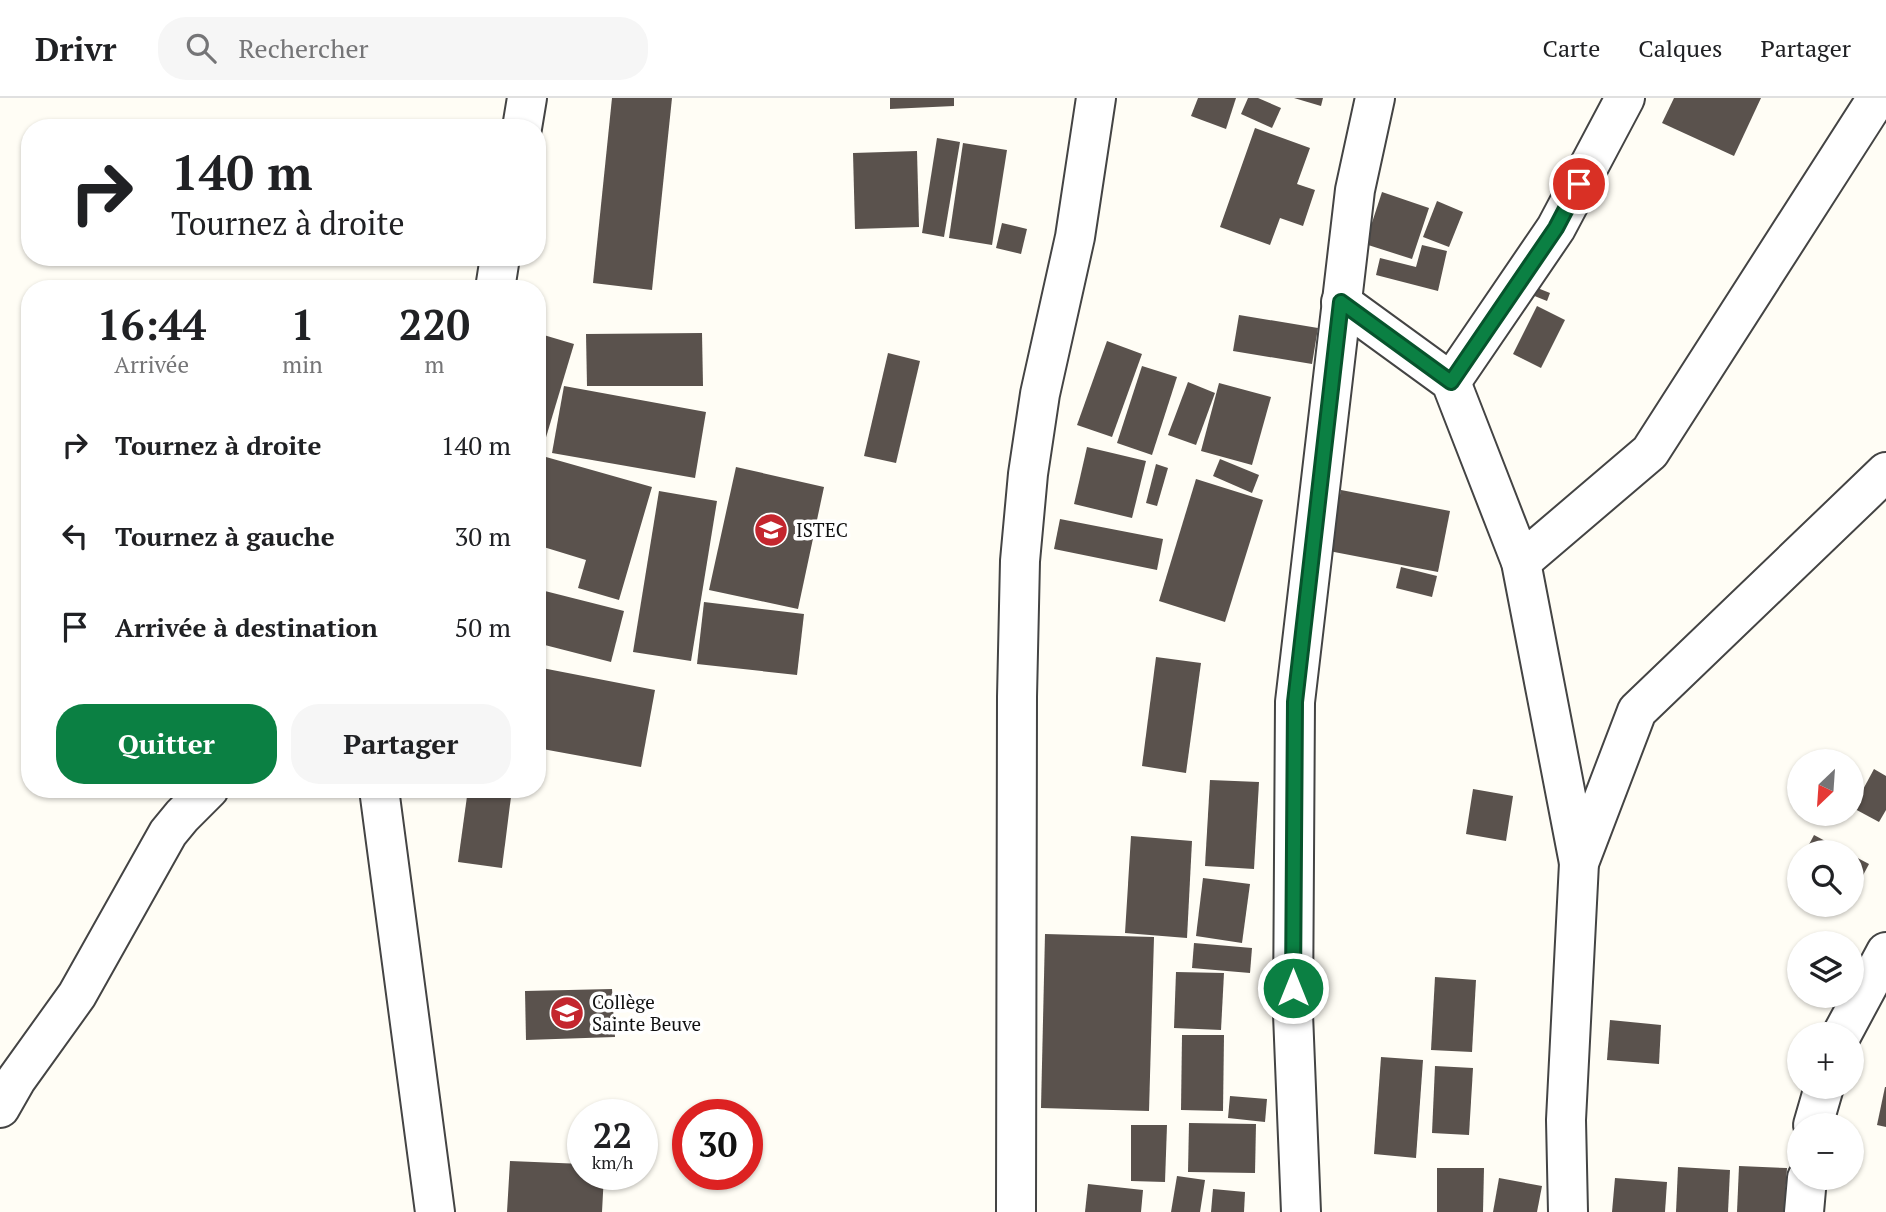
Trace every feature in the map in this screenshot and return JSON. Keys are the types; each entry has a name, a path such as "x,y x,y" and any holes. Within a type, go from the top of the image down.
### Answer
{"street":[{"path":"524,119 527,98"},
{"path":"1016,1212 1017,697 1020,561 1028,474 1040,394 1075,237 1097,98"},
{"path":"1301,1212 1293,1014 1295,702 1354,190 1375,98"},
{"path":"1451,382 1556,228 1625,98"},
{"path":"1521,562 1650,452 1877,98"},
{"path":"1341,302 1451,382 1521,562 1579,863 1566,1120 1568,1212"},
{"path":"1579,863 1637,711 1886,472"},
{"path":"0,1108 16,1080 77,995 167,833 200,798"},
{"path":"380,798 435,1212"},
{"path":"1848,1022 1886,952"},
{"path":"1804,1212 1806,1190"}],"building":[{"path":"612,98 672,98 652,290 593,283"},
{"path":"890,98 954,98 954,106 890,109"},
{"path":"1198,98 1236,98 1226,129 1191,116"},
{"path":"1248,98 1258,98 1281,108 1272,128 1241,114"},
{"path":"1294,98 1323,98 1321,106"},
{"path":"1674,98 1761,98 1734,156 1662,123"},
{"path":"1255,128 1310,148 1297,184 1315,190 1303,226 1280,218 1270,245 1220,227"},
{"path":"937,138 960,142 944,237 922,233"},
{"path":"963,143 1007,150 992,245 949,238"},
{"path":"917,151 919,227 855,229 853,153"},
{"path":"1382,192 1429,208 1412,259 1365,244"},
{"path":"1437,201 1463,212 1449,247 1423,237"},
{"path":"1002,223 1027,229 1021,254 996,248"},
{"path":"1422,245 1447,251 1438,291 1376,275 1380,258 1416,267"},
{"path":"1530,285 1550,293 1547,301 1527,293"},
{"path":"1537,306 1565,320 1541,368 1513,354"},
{"path":"1239,315 1318,328 1312,364 1233,351"},
{"path":"702,333 703,386 587,386 586,334"},
{"path":"546,336 574,344 546,437"},
{"path":"1107,341 1142,354 1112,437 1077,425"},
{"path":"888,353 920,361 896,463 864,456"},
{"path":"1142,366 1177,377 1152,455 1117,443"},
{"path":"1188,382 1215,393 1196,445 1168,435"},
{"path":"1219,383 1271,397 1252,465 1201,451"},
{"path":"564,386 706,412 695,478 552,453"},
{"path":"1087,447 1146,461 1132,518 1074,504"},
{"path":"546,457 652,487 619,600 578,588 586,560 546,548"},
{"path":"1220,459 1259,475 1252,493 1213,476"},
{"path":"1156,464 1168,468 1157,506 1146,503"},
{"path":"736,467 824,487 798,609 709,590"},
{"path":"1196,479 1263,500 1225,622 1159,601"},
{"path":"1341,490 1450,511 1438,572 1329,551"},
{"path":"659,491 717,501 691,661 633,652"},
{"path":"1060,519 1163,539 1157,570 1054,549"},
{"path":"1401,567 1437,576 1432,597 1396,588"},
{"path":"546,591 624,611 611,662 546,645"},
{"path":"704,602 804,614 797,675 697,664"},
{"path":"1156,657 1201,663 1186,773 1142,766"},
{"path":"546,669 655,690 641,767 546,750"},
{"path":"1874,769 1886,776 1886,810 1879,822 1864,814 1864,788"},
{"path":"1210,780 1259,782 1254,869 1205,866"},
{"path":"1473,789 1513,796 1506,841 1466,834"},
{"path":"467,798 511,798 502,868 458,862"},
{"path":"1131,836 1192,841 1187,938 1125,933"},
{"path":"1203,878 1250,884 1242,943 1196,936"},
{"path":"1045,934 1154,937 1149,1111 1041,1108"},
{"path":"1194,943 1252,948 1250,973 1192,968"},
{"path":"1176,972 1224,973 1221,1030 1174,1028"},
{"path":"1435,977 1476,980 1472,1052 1431,1050"},
{"path":"612,989 615,1037 526,1040 525,991"},
{"path":"1610,1020 1661,1025 1659,1064 1607,1060"},
{"path":"1182,1035 1224,1035 1223,1111 1181,1110"},
{"path":"1381,1057 1423,1060 1416,1158 1374,1154"},
{"path":"1435,1066 1473,1068 1469,1135 1432,1133"},
{"path":"1886,1087 1886,1127 1877,1125"},
{"path":"1230,1096 1267,1099 1265,1122 1228,1118"},
{"path":"1189,1123 1256,1124 1255,1173 1188,1172"},
{"path":"1131,1125 1167,1125 1165,1182 1131,1181"},
{"path":"510,1161 567,1163 567,1190 603,1190 602,1212 507,1212"},
{"path":"1739,1166 1787,1168 1784,1212 1737,1212"},
{"path":"1678,1167 1730,1170 1728,1212 1676,1212"},
{"path":"1437,1168 1484,1168 1483,1212 1437,1212"},
{"path":"1177,1176 1205,1180 1200,1212 1171,1212"},
{"path":"1499,1178 1542,1186 1537,1212 1493,1212"},
{"path":"1615,1178 1667,1182 1665,1212 1612,1212"},
{"path":"1088,1184 1143,1190 1141,1212 1085,1212"},
{"path":"1213,1189 1245,1192 1244,1212 1211,1212"}],"place":[{"name":"ISTEC","path":"771,530"},
{"name":"Collège Sainte Beuve","path":"567,1013"}],"route":[{"path":"1293,988 1295,702 1341,302 1451,382 1556,228 1579,184"}]}
